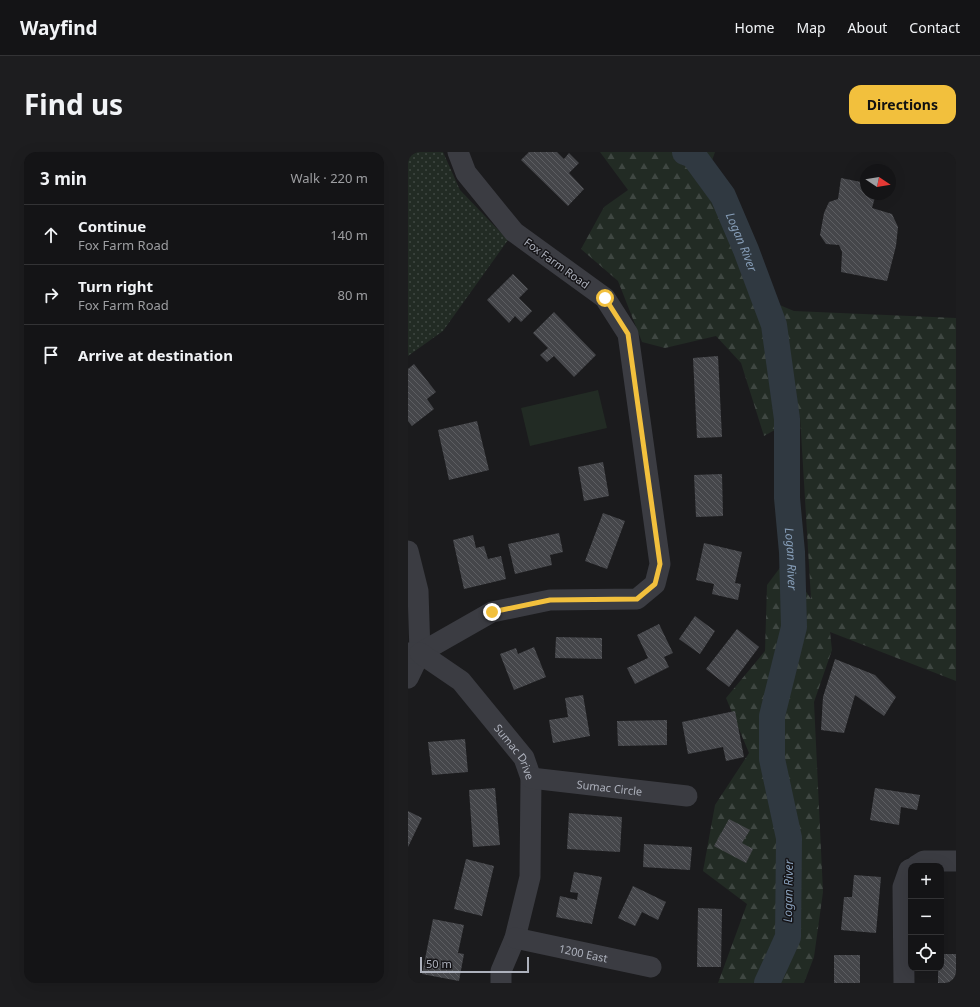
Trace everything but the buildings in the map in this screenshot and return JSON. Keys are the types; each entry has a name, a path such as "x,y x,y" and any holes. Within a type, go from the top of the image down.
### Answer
{"street":[{"name":"Fox Farm Road","path":"414,653 492,612 550,600 637,599 655,584 660,564 628,334 605,298 514,232 466,173 458,152"},
{"path":"408,551 418,591 414,653 408,678"},
{"name":"Sumac Drive","path":"414,653 461,682 524,758 532,778 530,877 515,938 501,971 501,983"},
{"name":"Sumac Circle","path":"532,778 687,796"},
{"path":"921,863 924,861 956,861"},
{"path":"904,983 903,887 908,873"},
{"name":"1200 East","path":"515,938 652,967"}],"green space":[{"path":"408,152 443,152 460,190 508,240 443,331 408,356"},
{"path":"600,152 715,152 705,181 755,295 794,311 956,318 956,681 830,632 832,650 814,702 823,892 814,957 804,983 718,983 747,904 703,871 715,805 749,753 726,698 765,651 767,585 785,561 811,599 800,416 764,436 741,363 716,336 665,348 642,342 618,281 581,249 604,207 628,190"},
{"path":"598,390 607,428 530,446 521,408"}],"waterway":[{"name":"Logan River","path":"685,152 693,155 723,196 746,250 774,325 787,419 787,498 792,552 794,627 772,716 772,759 789,838 788,937 767,983"}],"route":[{"path":"492,612 550,600 637,599 655,584 660,564 628,334 605,298"}]}
